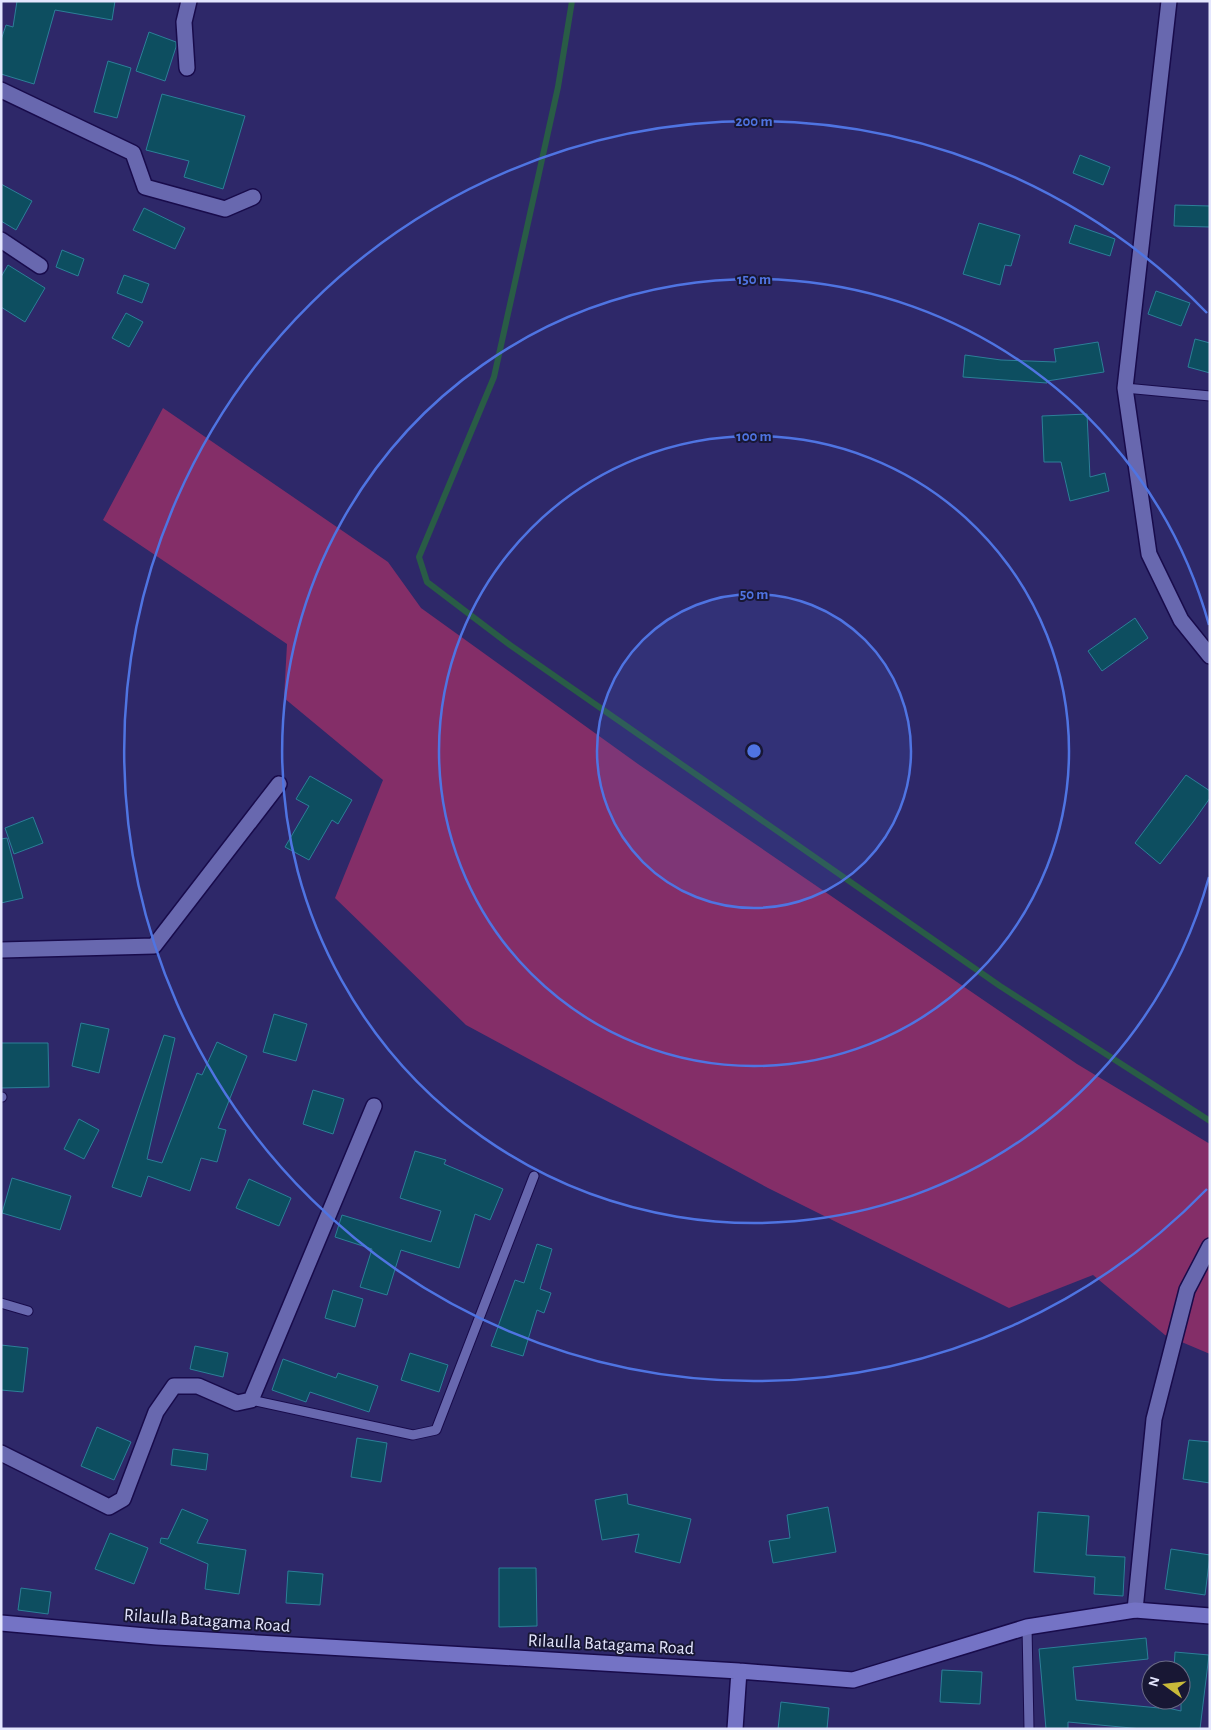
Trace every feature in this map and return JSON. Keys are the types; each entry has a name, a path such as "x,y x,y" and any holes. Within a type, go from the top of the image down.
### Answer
{"street":[{"path":"187,68 184,22 189,1"},
{"path":"1168,1 1125,388 1149,554 1181,620 1210,656"},
{"path":"1,90 133,153 145,187 225,209 253,197"},
{"path":"1,240 40,266"},
{"path":"1,950 154,946 279,784"},
{"path":"1,1453 109,1507 123,1499 156,1412 174,1386 198,1386 237,1403 251,1400 374,1106"},
{"path":"1135,1610 1154,1420 1187,1290 1210,1246"},
{"name":"Rilaulla Batagama Road","path":"1,1623 157,1637 739,1671 853,1680 1027,1627 1135,1610 1210,1616"},
{"path":"735,1729 739,1671"}],"lane":[{"path":"1125,388 1210,396"},
{"path":"251,1400 413,1435 436,1430 534,1176"},
{"path":"1,1303 28,1311"},
{"path":"1027,1627 1029,1729"}],"shaded area":[{"path":"163,408 388,562 421,608 638,764 1077,1064 1210,1144 1210,1354 1165,1335 1093,1275 1009,1308 768,1188 466,1025 335,898 383,780 284,698 287,644 103,520"}],"building":[{"path":"17,1 115,1 112,20 55,10 34,84 1,74 1,40 6,25 13,27"},
{"path":"149,32 176,42 165,81 136,71"},
{"path":"108,61 131,68 117,118 94,112"},
{"path":"162,94 245,116 223,189 184,177 189,161 146,150"},
{"path":"1080,155 1110,167 1103,185 1073,173"},
{"path":"1,184 32,201 16,230 1,221"},
{"path":"1175,205 1210,206 1210,227 1174,226"},
{"path":"144,208 185,228 175,249 133,230"},
{"path":"979,223 1020,235 1011,266 1005,265 1000,285 963,274"},
{"path":"1075,225 1115,239 1110,256 1069,243"},
{"path":"62,250 84,259 78,276 56,267"},
{"path":"8,265 45,288 25,322 1,307 1,277"},
{"path":"124,275 149,284 142,303 117,293"},
{"path":"1156,291 1190,303 1181,326 1148,314"},
{"path":"126,313 143,322 129,347 112,338"},
{"path":"1195,339 1210,343 1210,373 1188,367"},
{"path":"1098,342 1104,372 1047,381 1047,383 963,377 965,355 1001,360 1056,362 1054,349"},
{"path":"1087,414 1090,477 1105,473 1109,491 1070,501 1061,462 1044,462 1042,416"},
{"path":"1135,618 1148,638 1102,671 1088,651"},
{"path":"1186,775 1210,791 1210,798 1160,864 1135,843"},
{"path":"310,776 352,800 338,824 332,820 309,860 285,847 309,806 296,799"},
{"path":"33,817 43,843 14,854 5,828"},
{"path":"7,838 23,898 1,903 1,839"},
{"path":"274,1014 307,1024 296,1061 263,1052"},
{"path":"81,1023 109,1029 99,1073 72,1066"},
{"path":"164,1035 175,1038 147,1159 162,1163 197,1073 202,1075 217,1042 247,1056 218,1128 226,1130 217,1162 201,1158 190,1191 148,1176 141,1197 112,1187"},
{"path":"1,1043 48,1043 49,1087 1,1088"},
{"path":"313,1090 344,1099 333,1134 303,1124"},
{"path":"79,1119 99,1130 84,1159 64,1149"},
{"path":"415,1151 446,1160 444,1164 503,1189 490,1220 475,1214 459,1268 401,1250 387,1295 360,1287 372,1249 335,1237 342,1215 431,1242 441,1211 400,1198"},
{"path":"12,1178 71,1196 60,1230 2,1213"},
{"path":"249,1179 291,1198 279,1226 236,1208"},
{"path":"537,1244 552,1249 540,1289 551,1293 544,1313 537,1310 523,1356 491,1346 515,1280 524,1283"},
{"path":"333,1290 363,1299 355,1327 325,1318"},
{"path":"1,1345 28,1348 23,1392 1,1390"},
{"path":"195,1346 228,1353 223,1377 190,1369"},
{"path":"410,1353 448,1365 439,1392 401,1380"},
{"path":"283,1359 336,1378 338,1373 378,1386 369,1412 310,1392 306,1402 272,1390"},
{"path":"97,1427 131,1442 114,1480 81,1466"},
{"path":"357,1438 387,1443 381,1482 351,1477"},
{"path":"1189,1440 1210,1442 1210,1483 1183,1479"},
{"path":"173,1449 208,1454 206,1470 171,1465"},
{"path":"627,1494 628,1504 691,1519 680,1563 635,1552 639,1534 602,1540 595,1500"},
{"path":"828,1507 836,1552 773,1563 769,1541 790,1538 787,1515"},
{"path":"182,1509 208,1520 197,1543 246,1550 239,1594 205,1589 208,1564 160,1543 161,1538 168,1539"},
{"path":"1038,1512 1089,1516 1086,1555 1125,1557 1123,1596 1094,1594 1095,1577 1034,1572"},
{"path":"110,1533 148,1548 134,1584 95,1569"},
{"path":"1171,1549 1210,1555 1205,1595 1165,1589"},
{"path":"499,1568 536,1568 537,1626 499,1627"},
{"path":"288,1571 323,1574 320,1605 286,1603"},
{"path":"21,1588 51,1592 48,1614 18,1610"},
{"path":"1146,1638 1148,1659 1073,1667 1076,1700 1141,1706 1141,1710 1191,1710 1191,1660 1175,1660 1175,1652 1209,1655 1200,1729 1142,1729 1068,1722 1068,1729 1046,1729 1039,1649"},
{"path":"942,1670 982,1672 980,1704 940,1702"},
{"path":"781,1702 829,1708 827,1729 778,1729"}],"waterway":[{"path":"572,1 558,87 494,377 419,557 427,582 510,645 1000,986 1210,1121"}]}
